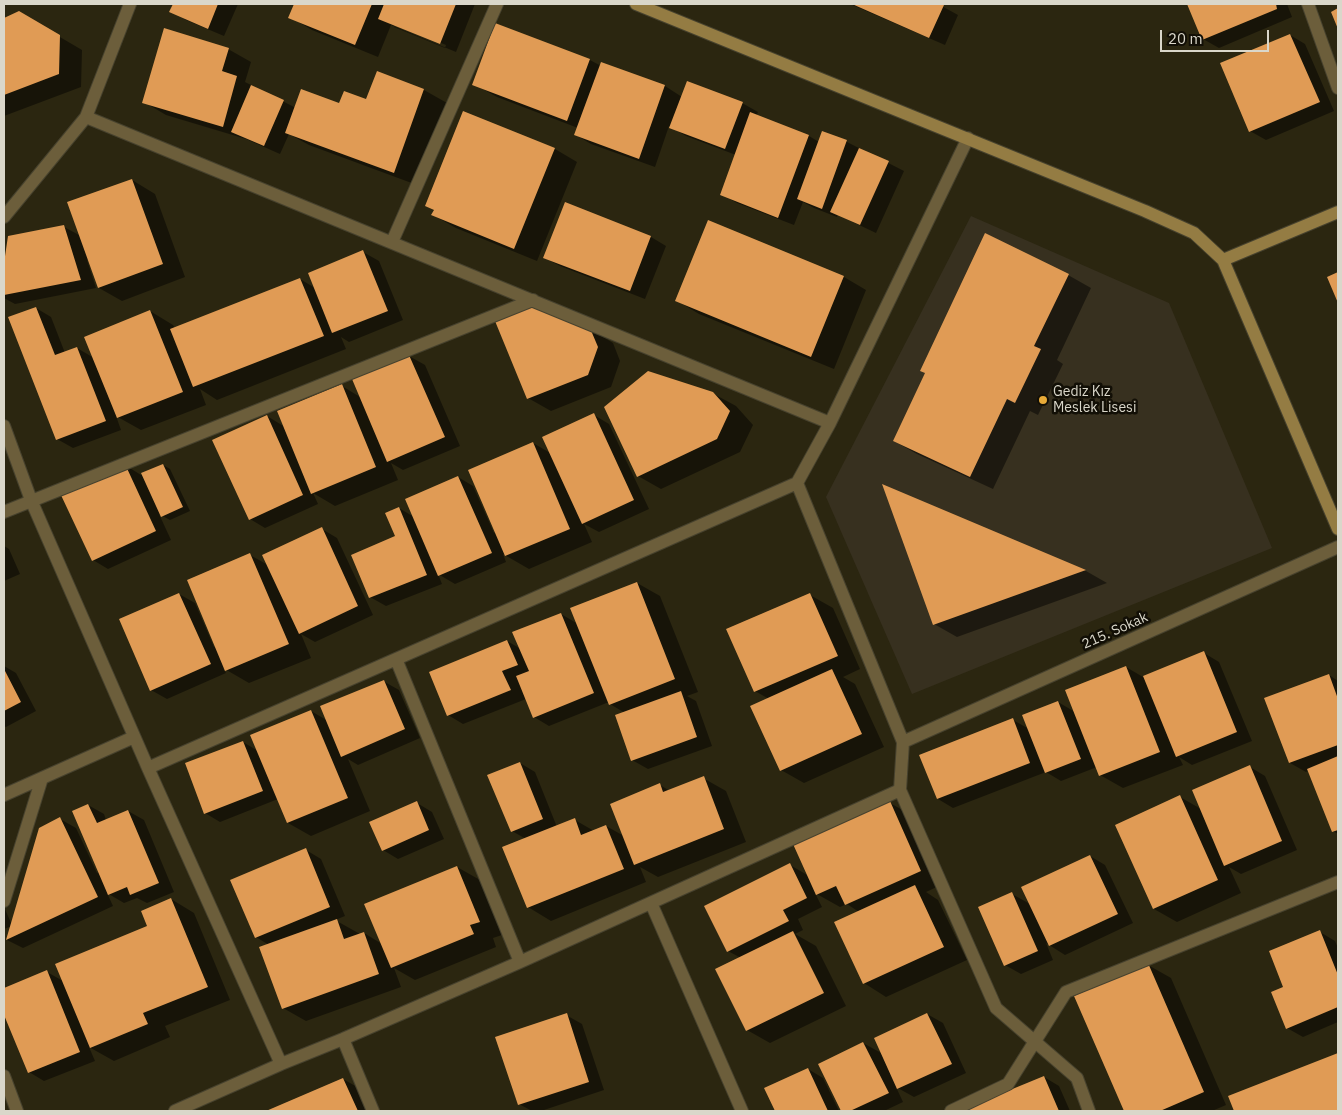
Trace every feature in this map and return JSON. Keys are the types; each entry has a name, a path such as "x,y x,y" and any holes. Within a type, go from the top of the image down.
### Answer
{"street":[{"path":"4,217 86,117 130,4"},
{"path":"392,242 497,4"},
{"path":"636,4 968,138 1194,233 1224,260 1338,529"},
{"path":"1308,4 1338,88"},
{"path":"86,117 830,423"},
{"path":"148,768 798,483 830,423 968,138"},
{"path":"1224,260 1338,212"},
{"path":"4,512 532,300"},
{"path":"4,426 31,500 280,1064"},
{"path":"798,483 903,742 900,790 996,1008 1077,1078 1089,1111"},
{"name":"215. Sokak","path":"903,742 1338,547"},
{"path":"396,659 520,962"},
{"path":"4,795 134,737"},
{"path":"4,901 42,778"},
{"path":"174,1111 520,962 900,790"},
{"path":"951,1111 1008,1084 1066,992 1338,882"},
{"path":"650,903 742,1111"},
{"path":"343,1039 373,1111"},
{"path":"4,1076 17,1111"}],"shaded area":[{"name":"Gediz Kız Meslek Lisesi","path":"971,216 1169,303 1272,548 912,694 826,497"}],"building":[{"path":"173,4 218,4 208,29 169,12"},
{"path":"294,4 372,4 355,45 288,18"},
{"path":"384,4 456,4 440,44 378,19"},
{"path":"852,4 941,4 944,5 929,38"},
{"path":"1187,4 1276,4 1277,9 1202,40"},
{"path":"1338,8 1338,29 1331,12"},
{"path":"19,11 60,35 59,74 4,95 4,18"},
{"path":"495,23 590,59 567,121 472,85"},
{"path":"164,28 229,48 222,71 237,76 223,127 142,103"},
{"path":"1290,34 1320,102 1249,132 1220,63"},
{"path":"601,62 665,85 639,159 574,135"},
{"path":"377,71 424,89 394,173 285,133 301,89 339,103 344,91 366,99"},
{"path":"687,81 743,102 725,149 669,128"},
{"path":"251,85 284,100 264,146 231,132"},
{"path":"463,111 555,148 514,249 431,215 434,210 425,206"},
{"path":"750,112 809,135 778,218 720,195"},
{"path":"822,131 847,140 822,209 797,199"},
{"path":"859,148 889,161 860,225 830,212"},
{"path":"132,179 163,264 98,288 67,202"},
{"path":"565,202 651,236 630,291 543,258"},
{"path":"708,220 844,276 811,357 675,301"},
{"path":"64,225 81,280 4,295 4,263 8,236"},
{"path":"985,233 1069,274 1034,346 1041,349 1015,403 1007,399 970,477 893,441 925,373 920,371"},
{"path":"363,250 388,311 332,333 308,273"},
{"path":"1338,272 1338,303 1327,277"},
{"path":"300,278 324,336 193,387 170,329"},
{"path":"538,304 590,328 598,347 588,375 527,399 495,321"},
{"path":"36,307 55,355 77,347 106,421 56,440 8,317"},
{"path":"150,310 183,392 117,418 84,337"},
{"path":"409,355 445,437 387,462 352,379"},
{"path":"648,371 713,392 730,411 717,439 637,477 604,407"},
{"path":"342,384 376,467 311,494 277,411"},
{"path":"594,413 634,500 582,524 542,437"},
{"path":"267,415 303,495 249,520 212,440"},
{"path":"533,442 570,529 505,556 468,470"},
{"path":"125,464 156,531 92,561 60,493"},
{"path":"163,464 183,507 161,517 141,473"},
{"path":"458,476 492,553 438,576 405,499"},
{"path":"882,484 1086,570 933,625"},
{"path":"399,507 427,575 369,598 351,555 395,536 385,513"},
{"path":"322,527 358,606 299,634 262,555"},
{"path":"250,553 289,644 225,671 187,580"},
{"path":"637,582 675,679 609,705 570,608"},
{"path":"179,593 211,664 150,691 119,619"},
{"path":"810,593 838,656 754,692 726,629"},
{"path":"561,613 594,693 533,718 516,676 529,671 512,632"},
{"path":"507,640 518,665 502,671 511,690 447,716 429,672"},
{"path":"1204,651 1237,732 1176,757 1143,676"},
{"path":"1126,666 1160,752 1099,776 1065,690"},
{"path":"4,669 21,702 4,711"},
{"path":"832,669 862,734 780,771 750,706"},
{"path":"1329,674 1338,699 1338,745 1289,763 1264,698"},
{"path":"384,680 405,729 341,757 320,706"},
{"path":"681,691 697,737 631,761 615,715"},
{"path":"1058,701 1081,759 1045,773 1022,715"},
{"path":"311,710 348,798 287,823 250,735"},
{"path":"1013,718 1030,763 937,799 919,755"},
{"path":"243,741 263,791 204,814 185,763"},
{"path":"1338,756 1338,830 1332,832 1307,769"},
{"path":"520,762 543,819 511,832 487,775"},
{"path":"1250,765 1282,841 1224,866 1192,790"},
{"path":"704,776 724,829 634,865 610,804 660,783 663,792"},
{"path":"1180,795 1218,880 1153,909 1115,825"},
{"path":"417,801 429,830 382,851 369,822"},
{"path":"890,801 921,871 845,905 836,886 816,895 793,844"},
{"path":"88,804 97,823 128,810 159,883 130,895 127,887 108,895 72,811"},
{"path":"60,817 98,897 6,940 39,828"},
{"path":"575,818 581,835 606,825 624,869 527,908 502,847"},
{"path":"306,848 330,907 255,938 230,880"},
{"path":"1090,855 1118,914 1049,946 1021,887"},
{"path":"790,863 807,898 783,910 789,921 727,952 704,906"},
{"path":"457,866 480,922 470,925 474,934 391,968 364,904"},
{"path":"915,885 944,947 863,984 834,922"},
{"path":"1012,892 1038,951 1004,966 978,907"},
{"path":"171,898 208,987 143,1013 148,1024 90,1048 55,964 147,926 141,911"},
{"path":"337,919 344,939 364,932 379,974 282,1009 259,947"},
{"path":"1320,930 1338,975 1338,1007 1286,1029 1271,992 1283,987 1269,951"},
{"path":"793,931 824,993 746,1031 715,969"},
{"path":"1148,963 1204,1092 1160,1111 1124,1111 1074,996"},
{"path":"47,970 80,1052 28,1073 4,1015 4,988"},
{"path":"567,1013 589,1082 518,1105 495,1037"},
{"path":"927,1013 952,1064 897,1089 874,1038"},
{"path":"863,1042 889,1093 850,1111 841,1111 818,1064"},
{"path":"1338,1053 1338,1111 1234,1111 1228,1096"},
{"path":"808,1068 828,1111 775,1111 764,1088"},
{"path":"1044,1076 1059,1111 959,1111"},
{"path":"343,1078 358,1111 266,1111"}],"place":[{"name":"Gediz Kız Meslek Lisesi","path":"1043,400"}]}
